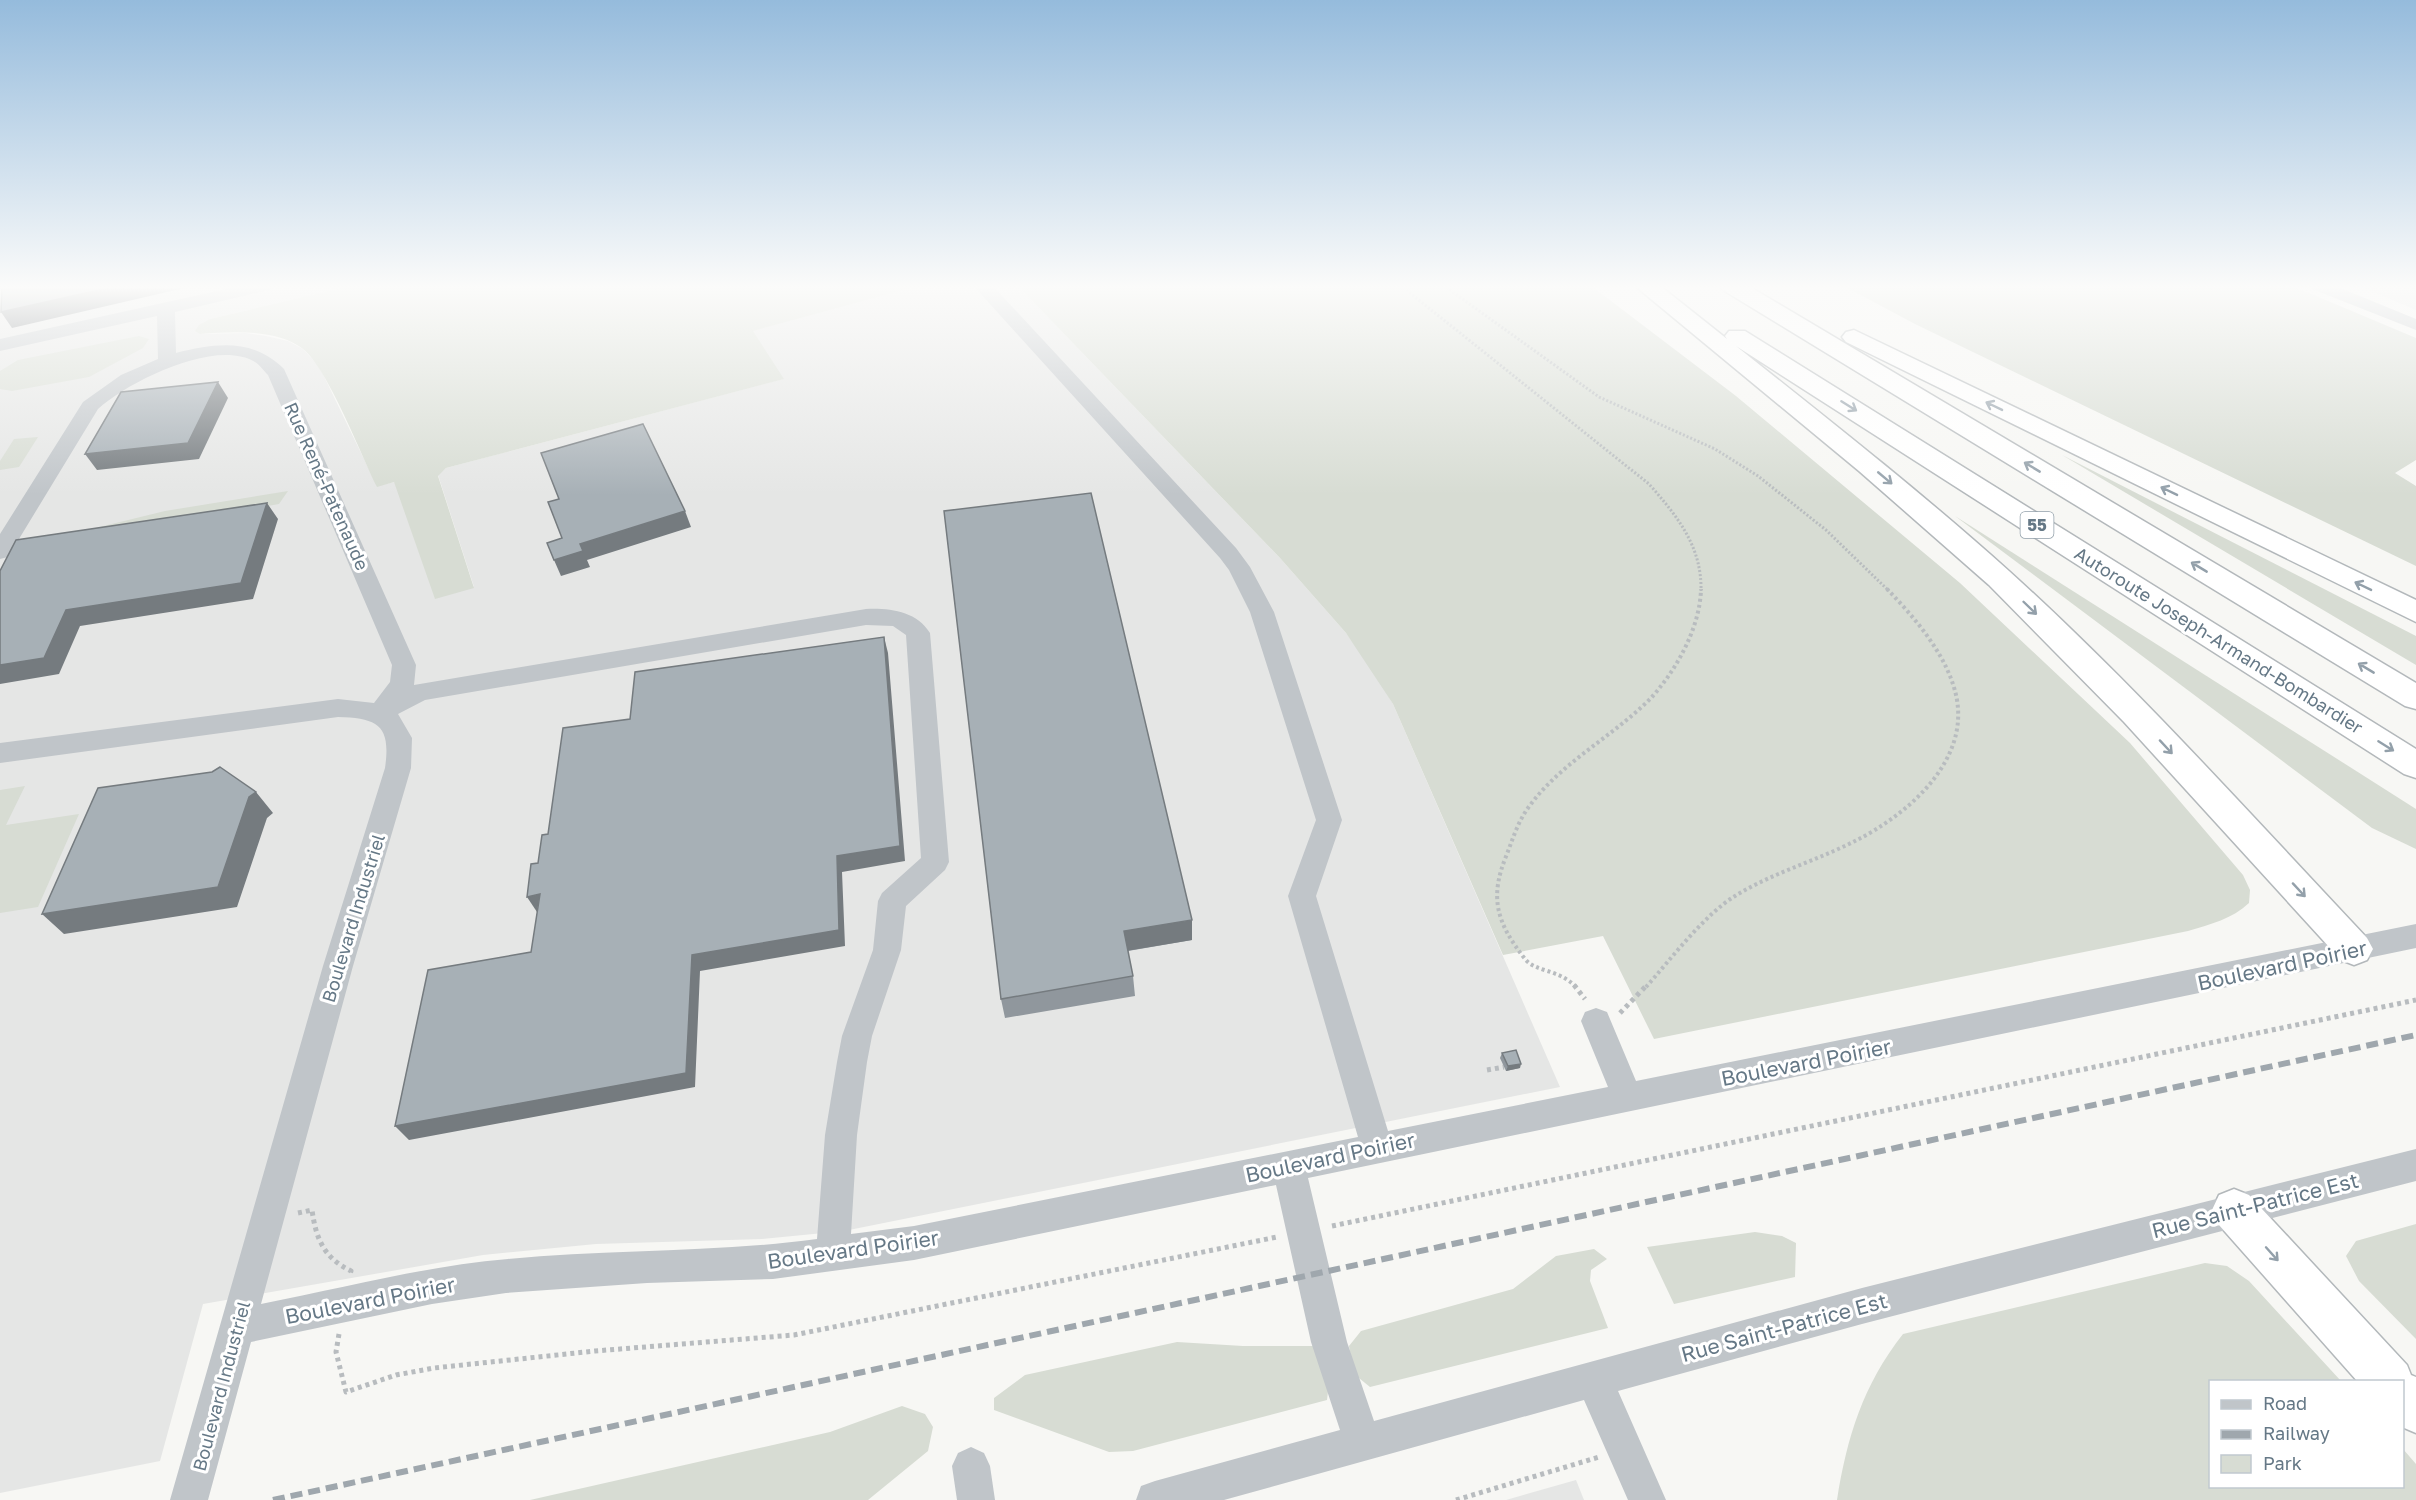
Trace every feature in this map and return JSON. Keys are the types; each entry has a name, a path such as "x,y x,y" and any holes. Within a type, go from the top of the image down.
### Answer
{"highway":[{"path":"1732,355 1870,465 2013,591 2133,712 2354,949"},
{"name":"Autoroute Joseph-Armand-Bombardier","path":"1768,355 2416,765"},
{"path":"1847,355 2416,698"},
{"path":"1889,355 2416,612"},
{"path":"2234,1210 2293,1278 2388,1380"},
{"path":"2404,1396 2416,1409"}],"street":[{"path":"167,355 167,361"},
{"name":"Rue René-Patenaude","path":"0,552 94,400 120,380 167,361 192,355"},
{"name":"Rue René-Patenaude","path":"252,355 258,356 273,366 404,665 402,684 392,699 378,712"},
{"path":"1046,355 1228,553 1239,567 1262,612 1329,820 1302,897 1377,1147"},
{"path":"0,753 338,708 378,712 419,692 464,684 866,617 900,618 910,623 918,633 935,862 892,901 887,950 857,1036 852,1062 841,1134 833,1255"},
{"name":"Boulevard Industriel","path":"189,1500 338,966 398,768 402,748 399,734 392,722 378,712"},
{"name":"Boulevard Poirier","path":"237,1327 432,1287 506,1276 647,1266 773,1262 914,1243 2416,936"},
{"path":"1596,1021 1628,1098"},
{"name":"Rue Saint-Patrice Est","path":"1155,1500 1593,1378 2234,1210 2416,1165"},
{"path":"1288,1166 1329,1342 1363,1442"},
{"path":"1593,1378 1647,1500"}],"path":[{"path":"1488,355 1649,484 1674,511 1691,540 1701,565 1702,592 1699,614 1677,664 1645,703 1548,787 1528,808 1515,832 1497,880 1496,902 1501,916 1529,963 1562,975 1574,984 1596,1021 1614,1017 1621,1011 1727,900 1860,838 1885,824 1913,802 1939,771 1955,739 1958,717 1956,693 1940,656 1904,606 1823,529 1769,484 1718,450 1598,396 1541,355"},
{"path":"336,1352 346,1392 396,1375 434,1368 606,1350 794,1335 1302,1232 2416,1000"},
{"path":"1487,1070 1504,1067"},
{"path":"312,1210 315,1233 328,1258 351,1271"},
{"path":"1456,1500 1625,1449"}],"shaded area":[{"path":"0,355 309,355 319,366 377,486 394,482 474,587 438,475 446,468 783,379 768,355 1084,355 1280,558 1346,633 1371,667 1393,704 1560,1087 844,1231 762,1239 596,1244 483,1255 203,1304 160,1461 0,1493"},
{"path":"1576,1480 1584,1500 1506,1500"}],"green space":[{"path":"43,355 130,355 89,377 12,391 0,389 0,371 18,360"},
{"path":"309,355 768,355 784,379 446,468 438,476 474,588 435,599 394,482 377,487 333,393"},
{"path":"1084,355 1682,355 1736,396 1960,583 2130,743 2243,875 2250,890 2249,903 2228,917 2188,931 1654,1039 1603,936 1503,955 1393,704 1346,633 1280,558"},
{"path":"1979,355 2416,355 2416,460 2395,473 2416,486 2416,566"},
{"path":"38,437 19,467 0,470 0,461 14,439"},
{"path":"2062,455 2416,636 2416,665"},
{"path":"288,491 279,504 147,528 79,532 165,511"},
{"path":"1955,516 2416,809 2416,849 2372,828"},
{"path":"25,786 6,825 79,814 38,907 0,913 0,790"},
{"path":"2416,1224 2416,1339 2359,1281 2346,1256 2356,1241"},
{"path":"1755,1232 1782,1236 1796,1243 1795,1277 1674,1304 1647,1247"},
{"path":"1594,1249 1607,1259 1591,1270 1590,1281 1608,1328 1370,1387 1354,1374 1349,1346 1361,1331 1513,1289 1556,1256"},
{"path":"2205,1263 2227,1266 2249,1281 2340,1380 2209,1380 2209,1488 2404,1488 2404,1450 2416,1464 2416,1500 1837,1500 1846,1455 1859,1412 1877,1373 1903,1334"},
{"path":"1177,1342 1243,1346 1317,1346 1329,1383 1327,1400 1133,1451 1109,1452 994,1410 994,1398 1025,1375"},
{"path":"902,1406 925,1414 933,1427 928,1451 868,1500 530,1500 830,1432"}],"building":[{"path":"218,382 188,443 85,454 121,392"},
{"path":"643,424 685,511 580,544 583,551 554,560 547,543 562,538 548,502 559,499 541,453"},
{"path":"1091,493 1192,920 1124,931 1133,976 1001,999 944,511"},
{"path":"267,503 241,583 66,610 44,658 0,665 0,571 16,540"},
{"path":"884,637 900,846 837,856 839,930 692,955 686,1073 395,1126 428,970 531,952 540,894 527,897 531,864 538,863 542,835 548,834 563,728 630,719 635,672"},
{"path":"220,767 256,792 249,797 218,887 42,914 98,788 212,772"},
{"path":"1516,1050 1521,1064 1508,1066 1502,1053"}],"railway":[{"path":"273,1500 2416,1035"}]}
